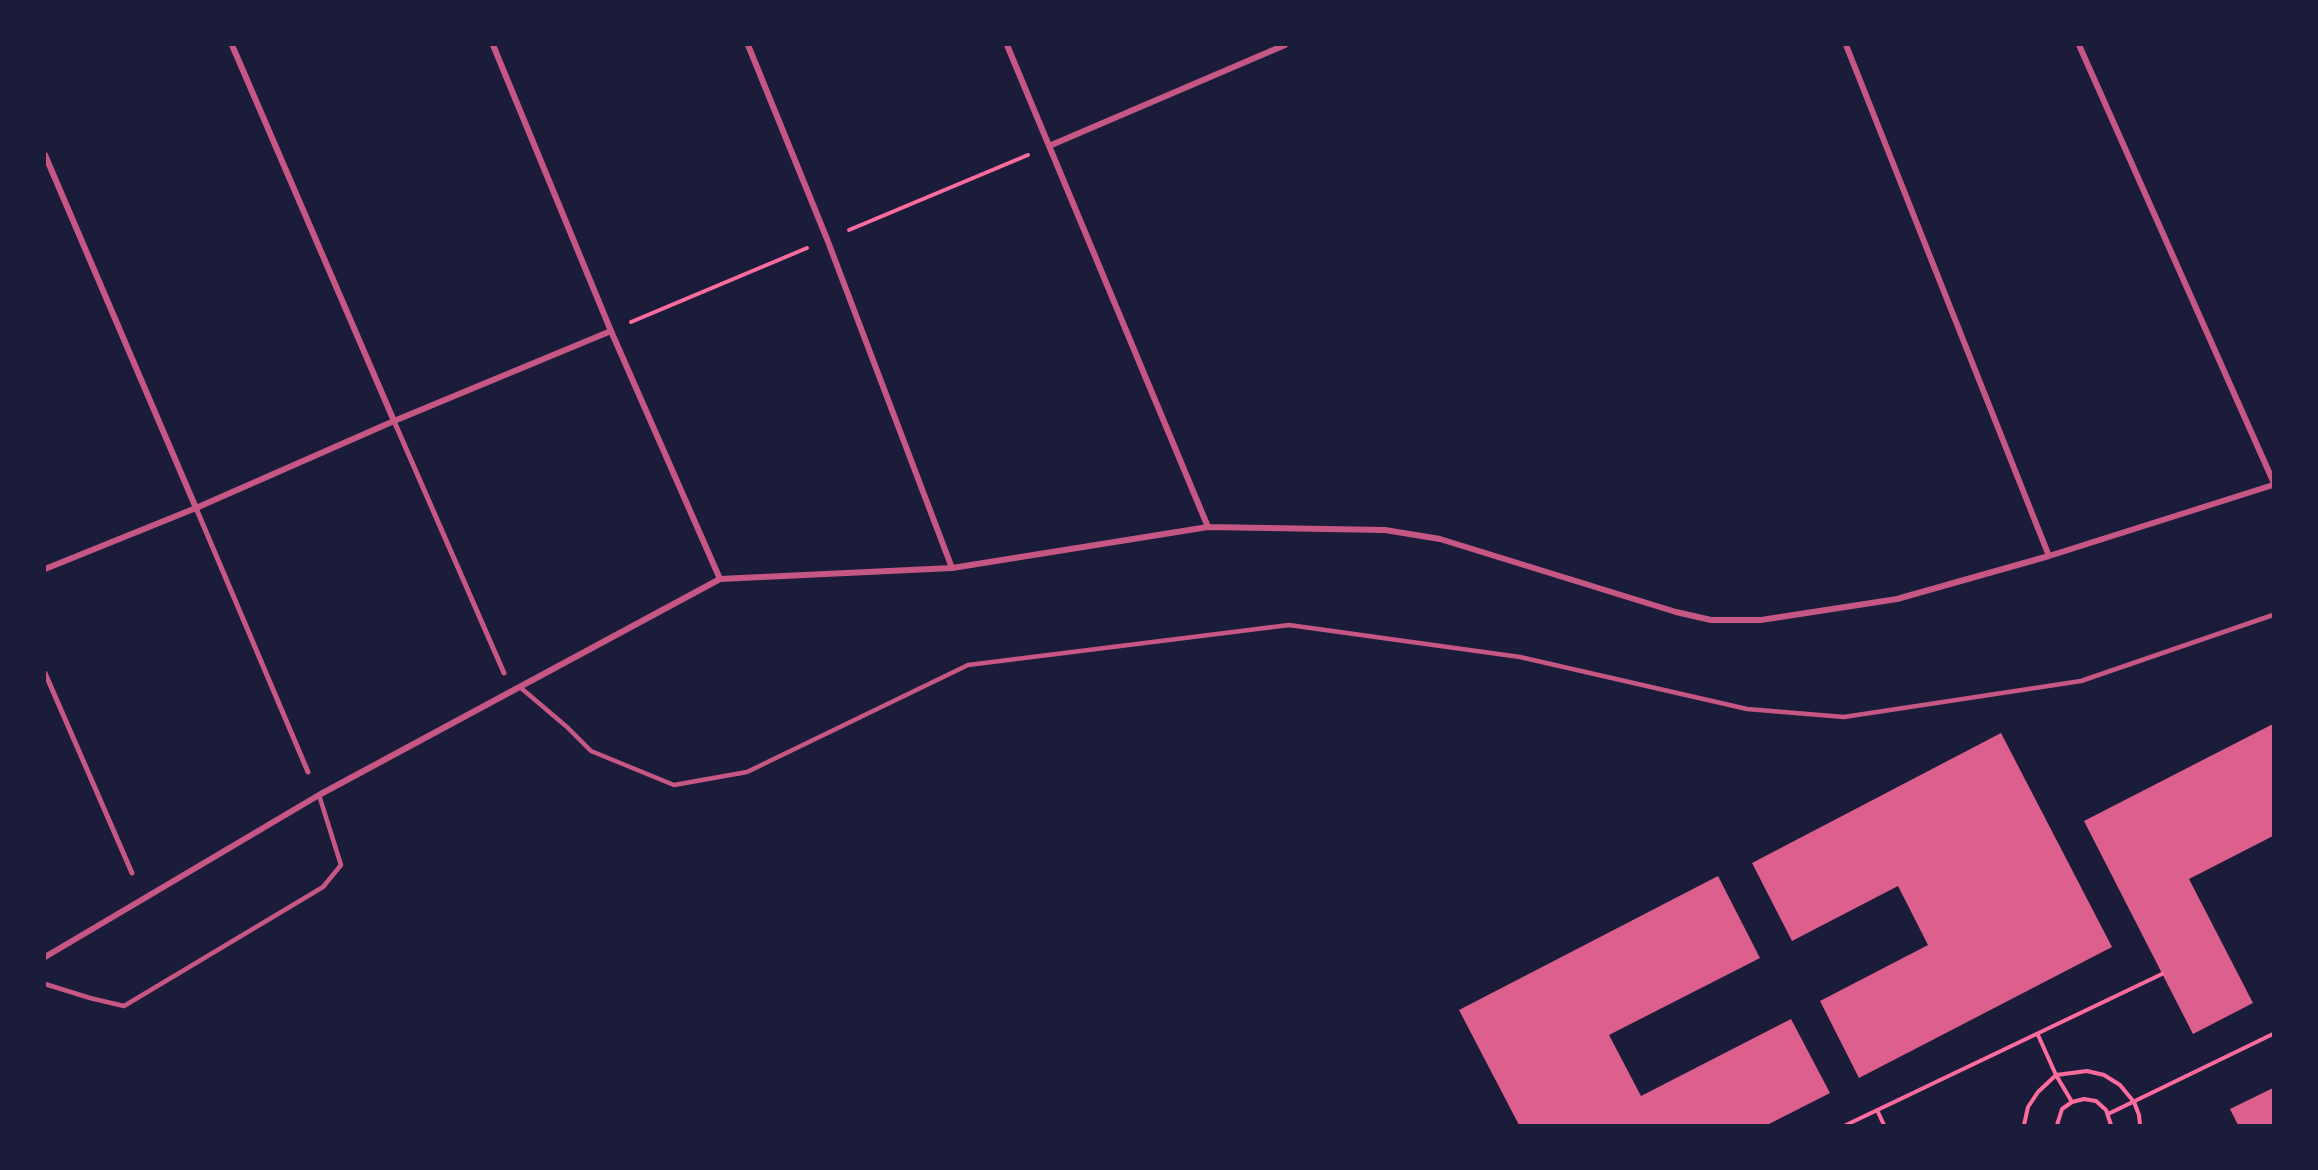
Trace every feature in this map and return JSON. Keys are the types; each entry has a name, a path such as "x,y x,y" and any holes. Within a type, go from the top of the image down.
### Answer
{"street":[{"path":"232,45 504,673"},
{"path":"493,45 611,331 720,579"},
{"path":"748,45 828,239 952,568"},
{"path":"1007,45 1208,527"},
{"path":"1049,146 1285,45"},
{"path":"1846,45 2049,556"},
{"path":"2079,45 2273,481"},
{"path":"45,155 308,772"},
{"path":"45,569 196,508 394,421 611,331"},
{"path":"45,957 319,795 720,579 952,568 1208,527 1386,530 1440,539 1676,612 1711,620 1761,620 1897,599 2049,556 2273,485"},
{"path":"45,673 132,873"}],"lane":[{"path":"521,688 591,751 674,784 747,772 968,665 1289,625 1520,657 1747,709 1844,717 2081,681 2273,615"},
{"path":"45,984 90,999 124,1006 323,887 341,865 319,795"}],"path":[{"path":"1846,1125 2162,974"},
{"path":"2108,1114 2273,1034"},
{"path":"2038,1035 2056,1075 2072,1102"},
{"path":"2024,1125 2028,1107 2038,1092 2056,1075 2087,1071 2104,1075 2120,1085 2134,1102 2140,1125"},
{"path":"2057,1125 2062,1109 2072,1102 2084,1099 2096,1101 2106,1110 2111,1125"},
{"path":"1877,1110 1884,1125"}],"building":[{"path":"2273,724 2273,836 2189,879 2253,1003 2193,1034 2084,821"},
{"path":"2001,733 2112,947 1859,1078 1820,1001 1928,945 1898,886 1792,941 1752,863"},
{"path":"1718,876 1760,958 1609,1035 1641,1096 1791,1019 1830,1093 1767,1125 1519,1125 1459,1010"},
{"path":"2273,1088 2273,1125 2238,1125 2230,1109"}]}
